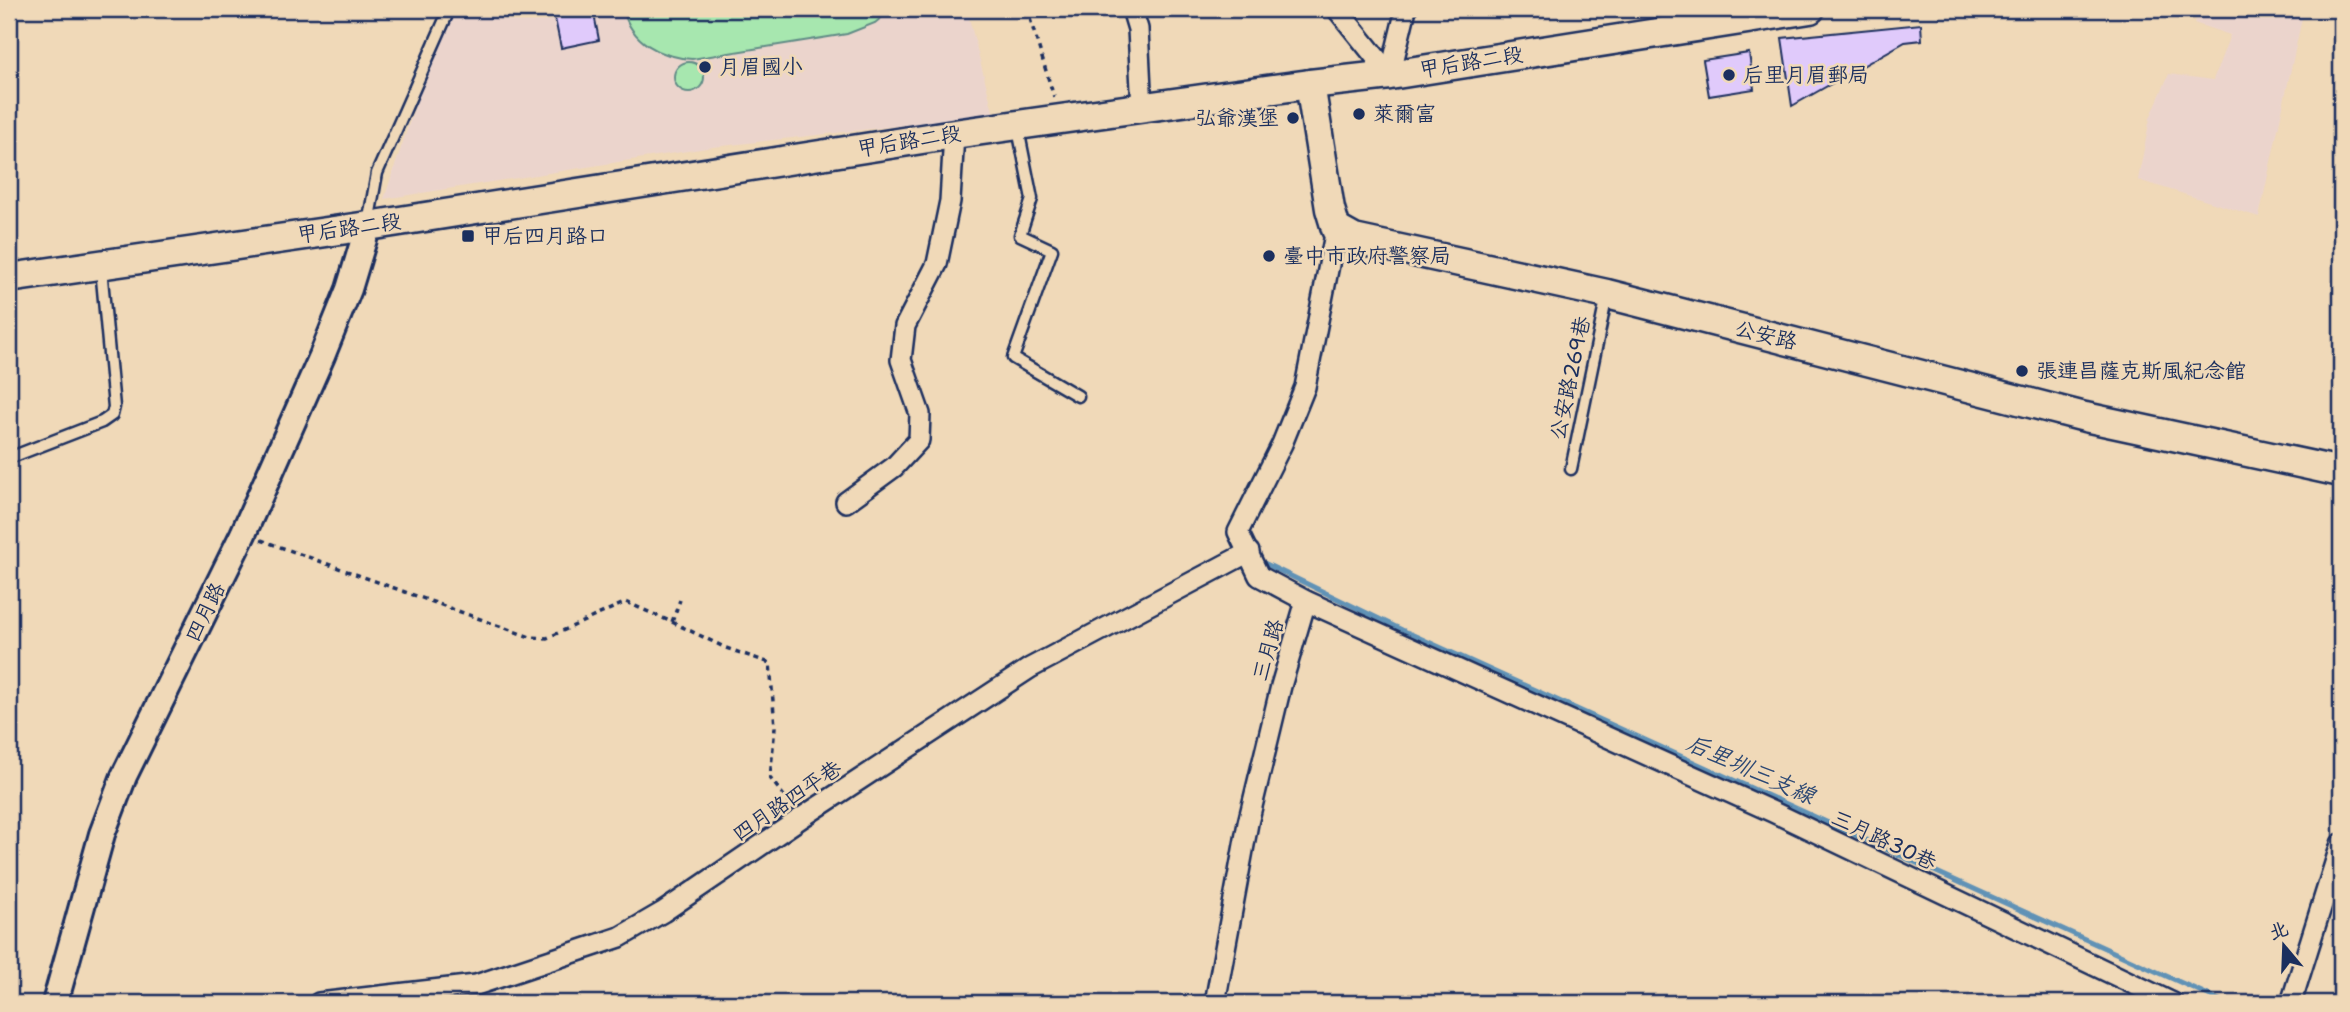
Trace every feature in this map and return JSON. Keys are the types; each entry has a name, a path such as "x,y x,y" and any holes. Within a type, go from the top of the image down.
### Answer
{"main road":[{"name":"甲后路二段","path":"9,278 368,226 954,134 1390,75 1795,10"},
{"path":"1310,84 1330,209 1336,229"},
{"name":"公安路","path":"1336,229 1354,239 1607,295 2085,417 2341,472"}],"street":[{"path":"1132,9 1138,29 1142,109"},
{"path":"1336,9 1390,75"},
{"path":"1390,75 1406,9"},
{"path":"846,502 894,467 919,440 920,414 901,360 905,326 937,264 950,201 954,134"},
{"name":"四月路","path":"55,1003 102,834 120,788 243,534 349,289 368,226"},
{"name":"三月路","path":"1215,1003 1248,823 1281,686 1306,601 1259,576 1238,532 1282,444 1305,387 1336,229"},
{"name":"四月路四平巷","path":"319,1003 476,985 620,937 663,912 1030,668 1249,552"},
{"name":"三月路30巷","path":"1306,601 1773,813 2173,1003"},
{"path":"2291,1003 2341,844"}],"lane":[{"path":"368,226 377,173 446,17 447,9"},
{"path":"1017,125 1032,199 1020,235 1052,250 1013,358 1078,396"},
{"path":"9,458 102,422 112,415 114,407 100,264"},
{"name":"公安路269巷","path":"1571,469 1607,295"}],"path":[{"path":"1027,9 1060,119"},
{"path":"243,534 530,636 547,638 626,601 726,648 769,663 775,727 770,778 801,818"},
{"path":"671,622 680,600"}],"shaded area":[{"name":"月眉國小","path":"447,9 995,9 996,11 969,18 994,115 713,147 384,199"},
{"path":"2199,9 2304,9 2259,217 2138,180 2150,118 2169,74 2213,80 2230,35 2194,23"}],"green space":[{"path":"623,9 892,9 875,23 847,34 692,59 669,55 649,46 633,30"},
{"path":"689,62 700,66 704,77 700,88 689,92 678,88 674,77 678,66"}],"building":[{"path":"553,9 593,9 599,40 561,48"},
{"path":"1921,24 1922,40 1905,42 1792,106 1782,38"},
{"name":"后里月眉郵局","path":"1749,53 1754,89 1709,96 1703,60"}],"waterway":[{"name":"后里圳三支線","path":"1264,563 1402,630 2226,1003"}],"place":[{"name":"月眉國小","path":"705,67"},
{"name":"后里月眉郵局","path":"1729,75"},
{"name":"萊爾富","path":"1359,114"},
{"name":"弘爺漢堡","path":"1293,118"},
{"name":"甲后四月路口","path":"468,236"},
{"name":"臺中市政府警察局","path":"1269,256"},
{"name":"張連昌薩克斯風紀念館","path":"2022,371"}]}
